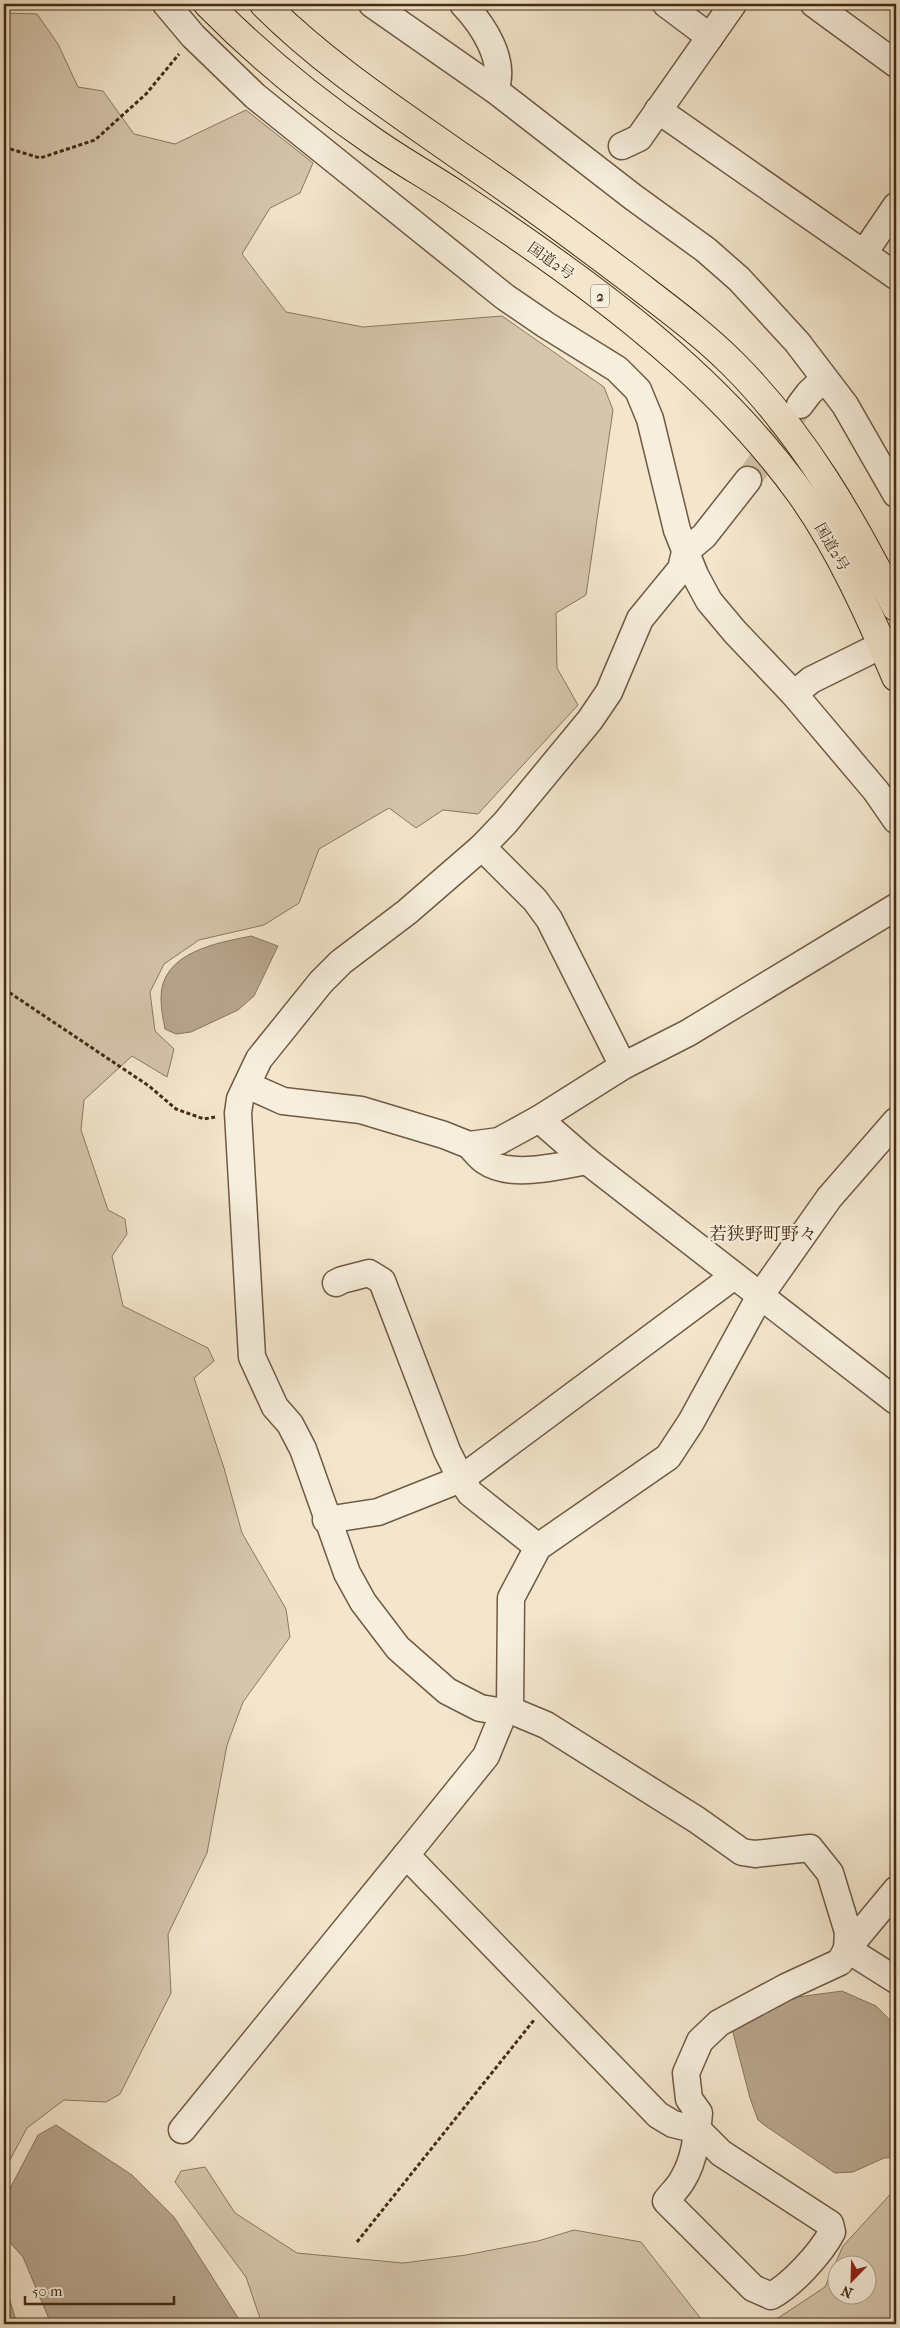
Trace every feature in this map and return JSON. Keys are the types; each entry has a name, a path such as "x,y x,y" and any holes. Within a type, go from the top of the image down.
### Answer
{"highway":[{"name":"国道2号","path":"208,4 264,58 323,106 376,144 457,195 635,321 709,387 760,442 801,494 841,560 896,676"},
{"name":"国道2号","path":"264,4 305,42 349,78 541,212 688,323 732,363 766,400 825,477 861,536 896,607"}],"street":[{"path":"166,4 193,36 255,96 497,291 546,325 617,369 638,390 650,419 677,530 695,575 709,600 735,632 794,694 876,791 896,820"},
{"path":"372,4 495,90 633,197 711,254 739,279 797,342 845,405 896,494"},
{"path":"463,4 476,19 495,53 498,83 495,90"},
{"path":"666,4 710,37"},
{"path":"622,146 639,138 733,4"},
{"path":"814,4 896,64"},
{"path":"658,110 896,276"},
{"path":"864,253 896,206"},
{"path":"800,405 824,378"},
{"path":"748,480 704,536 685,552 682,569 640,619 609,692 577,735 505,823 482,847 407,912 341,962 321,982 259,1059 240,1099 238,1113 252,1357 275,1407 290,1424 303,1449 326,1520 347,1573 363,1602 398,1648 447,1691 480,1708 504,1710 546,1725 698,1820 742,1852 755,1854 810,1848 830,1873 848,1932 848,1949"},
{"path":"794,694 811,680 882,645"},
{"path":"482,847 536,900 549,919 623,1066"},
{"path":"469,1145 499,1141 539,1119 623,1066 688,1033 896,907"},
{"path":"247,1085 283,1101 361,1110 444,1135 469,1145 486,1162 502,1168 522,1171 587,1161"},
{"path":"539,1119 587,1161 896,1401"},
{"path":"182,2130 486,1756 504,1710 511,1598 538,1547 668,1457 691,1422 760,1296 829,1198 896,1121"},
{"path":"336,1283 369,1273 382,1281 447,1451 461,1479 470,1493 538,1547"},
{"path":"326,1520 378,1512 461,1479 734,1276"},
{"path":"406,1855 658,2115 673,2124 698,2130 721,2152 830,2224 832,2232 826,2245 782,2290 771,2296 754,2288 666,2201 684,2179 698,2130 699,2113 689,2099 686,2073 700,2041 719,2023 786,1987 840,1962 848,1949 896,1890"},
{"path":"848,1949 896,1980"}],"path":[{"path":"4,147 40,158 95,140 146,94 193,36"},
{"path":"4,989 149,1086 176,1109 204,1119 238,1113"},
{"path":"357,2242 548,2002"}],"shaded area":[{"path":"4,13 37,14 58,44 78,87 103,91 134,134 175,144 246,110 313,163 300,193 270,208 242,254 286,312 363,327 502,316 604,387 613,410 586,595 556,613 557,668 578,705 478,814 443,810 416,828 389,808 319,849 299,903 264,925 199,940 164,964 150,992 155,1031 174,1049 167,1077 132,1056 84,1100 81,1130 108,1210 125,1219 127,1234 112,1256 123,1306 208,1348 214,1361 194,1378 224,1468 242,1533 286,1609 290,1637 243,1702 227,1745 207,1853 168,1934 171,1993 120,2094 106,2102 64,2100 27,2128 4,2171"},
{"path":"251,936 278,946 254,996 238,1010 191,1032 176,1034 165,1029 161,998 163,982 170,970 193,952 223,942"},
{"path":"842,1991 876,2006 896,2026 896,2157 884,2158 853,2172 835,2173 758,2120 750,2098 731,2025 790,1998"},
{"path":"56,2125 132,2175 174,2217 242,2324 70,2324 49,2319 23,2257 4,2236 4,2200 38,2135"},
{"path":"205,2167 235,2213 297,2253 403,2263 466,2255 538,2241 574,2230 641,2242 705,2324 262,2324 246,2277 175,2182 181,2171"},
{"path":"896,2188 896,2324 769,2324 825,2287 828,2280 828,2306 878,2306 878,2256 839,2256 843,2246"},
{"path":"4,2281 17,2324 4,2324"}],"tunnel":[{"path":"748,480 798,409"}],"district":[{"name":"若狭野町野々","path":"763,1234"}]}
